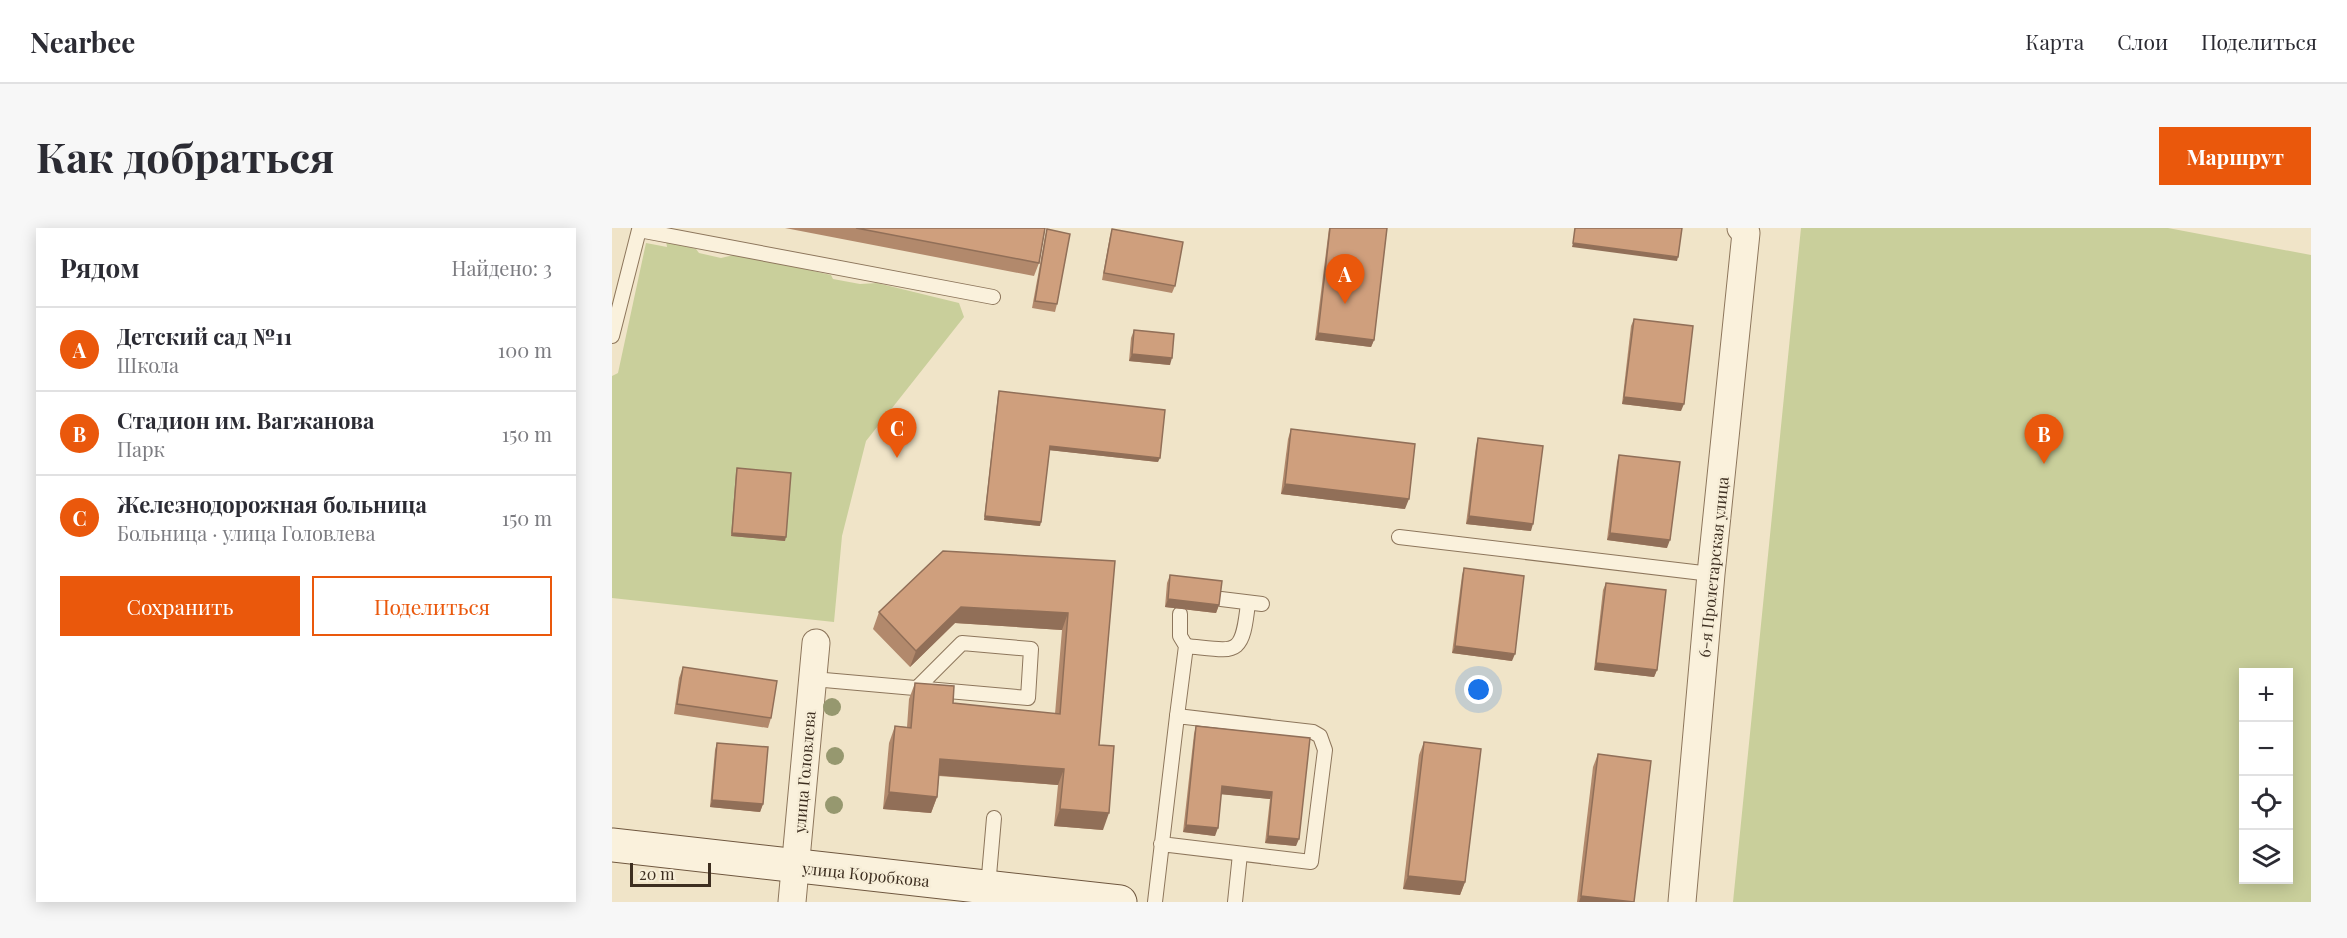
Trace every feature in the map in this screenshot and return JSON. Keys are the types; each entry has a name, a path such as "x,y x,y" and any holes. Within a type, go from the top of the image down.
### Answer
{"street":[{"name":"6-я Пролетарская улица","path":"1682,902 1711,574 1746,230"},
{"name":"улица Головлева","path":"792,902 816,643"},
{"name":"улица Коробкова","path":"612,845 1120,902"}],"lane":[{"path":"612,336 639,230 993,297"},
{"path":"1400,537 1711,574"},
{"path":"1221,599 1262,604"},
{"path":"1186,646 1223,650 1236,646 1244,636 1248,603"},
{"path":"1155,902 1186,646 1180,636 1180,614"},
{"path":"813,679 1028,698 1031,649 962,643 917,688"},
{"path":"1161,844 1311,862 1324,743 1320,736 1312,732 1177,716"},
{"path":"988,887 994,818"},
{"path":"1235,902 1240,854"}],"green space":[{"path":"1801,228 2168,228 2311,255 2311,902 1733,902"},
{"path":"666,241 721,258 738,254 831,275 833,279 860,284 877,283 959,303 964,317 866,441 842,536 834,622 612,598 612,376 618,373 646,243 667,247"}],"building":[{"path":"856,228 1045,228 1039,263"},
{"path":"1330,228 1387,228 1374,340 1318,333"},
{"path":"1575,228 1682,228 1678,257 1573,243"},
{"path":"1047,229 1070,234 1057,304 1035,301"},
{"path":"1112,229 1183,242 1175,286 1104,273"},
{"path":"1634,319 1693,326 1684,404 1624,397"},
{"path":"1134,330 1174,334 1172,358 1132,354"},
{"path":"999,391 1165,410 1160,458 1050,446 1041,522 985,516"},
{"path":"1291,429 1415,444 1409,499 1285,484"},
{"path":"1478,438 1543,446 1533,524 1469,516"},
{"path":"1619,455 1680,462 1670,540 1610,533"},
{"path":"737,468 791,473 786,537 732,533"},
{"path":"943,551 1115,561 1099,745 1114,746 1109,813 1060,809 1064,769 940,759 937,797 889,792 895,726 911,728 915,683 954,686 953,703 1060,714 1068,613 961,607 916,651 879,612"},
{"path":"1464,568 1524,576 1515,654 1455,646"},
{"path":"1170,575 1222,581 1219,605 1168,599"},
{"path":"1606,583 1666,590 1657,670 1596,663"},
{"path":"683,667 777,681 771,718 677,704"},
{"path":"1196,726 1310,738 1299,839 1268,836 1272,792 1222,786 1218,828 1186,825"},
{"path":"1424,742 1481,749 1465,882 1408,876"},
{"path":"717,743 768,747 763,804 712,800"},
{"path":"1598,754 1651,761 1634,902 1581,896"}],"place":[{"name":"Детский сад №11","path":"1345,304"},
{"name":"Железнодорожная больница","path":"897,458"},
{"name":"Стадион им. Вагжанова","path":"2044,464"}]}
